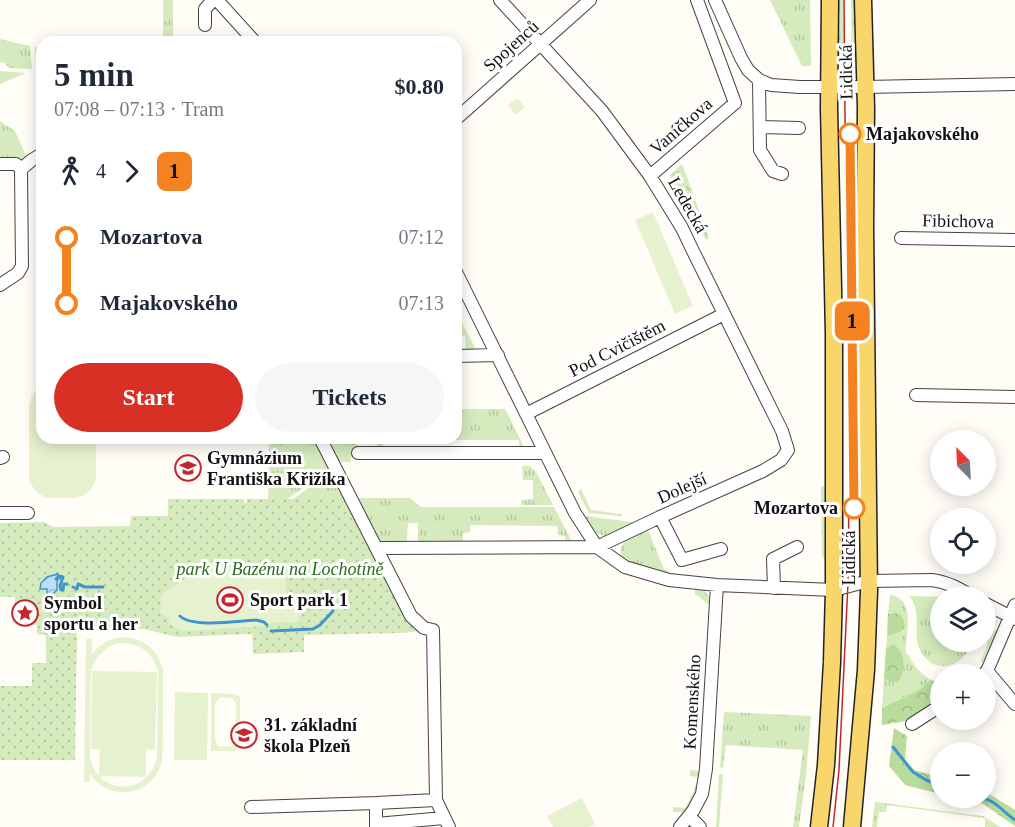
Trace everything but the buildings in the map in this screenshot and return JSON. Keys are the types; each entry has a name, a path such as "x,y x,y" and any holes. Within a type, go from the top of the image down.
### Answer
{"main road":[{"name":"Lidická","path":"819,827 827,745 834,590 830,0"},
{"name":"Lidická","path":"852,827 866,670 869,581 865,238 866,108 863,0"}],"street":[{"path":"205,25 205,9 215,0 249,36"},
{"name":"Ledecká","path":"500,0 602,111 650,176 682,228 782,431 788,450 781,460"},
{"name":"Spojenců","path":"462,114 590,0"},
{"name":"Vaníčkova","path":"650,176 735,103 698,0"},
{"path":"715,0 748,70 759,80 771,85 865,87 1015,84"},
{"path":"759,80 760,150 773,171 782,174"},
{"path":"760,127 799,128"},
{"path":"24,166 36,158"},
{"path":"0,164 36,165"},
{"path":"0,285 18,273 22,266 24,166"},
{"name":"Fibichova","path":"901,238 1015,240"},
{"path":"462,284 575,513 597,547 625,567 669,580 717,585 834,590 869,581 937,581 952,586"},
{"name":"Pod Cvičištěm","path":"526,414 724,314"},
{"path":"462,356 498,356"},
{"path":"916,395 1015,396"},
{"path":"323,444 411,616 424,628 433,630 436,800 446,823 376,826 376,803"},
{"path":"358,453 545,453"},
{"name":"Dolejší","path":"597,547 763,471 781,460"},
{"path":"0,513 28,513"},
{"path":"660,517 682,560 720,549"},
{"path":"376,548 597,547"},
{"path":"774,588 773,559 797,547"},
{"name":"Komenského","path":"680,827 702,794 706,769 717,585"},
{"path":"989,664 1012,618 1015,605"},
{"path":"996,609 1012,618"},
{"path":"996,684 1015,704"},
{"path":"912,724 930,712"},
{"path":"251,807 436,800"},
{"path":"689,816 700,827"}],"green space":[{"path":"163,0 173,0 173,36 163,36"},
{"path":"770,0 810,0 811,66 802,66"},
{"path":"837,0 843,0 844,61 837,61"},
{"path":"851,0 858,0 860,61 852,62"},
{"path":"0,39 30,46 32,69 9,68 5,63 0,62"},
{"path":"0,71 26,73 0,84"},
{"path":"517,98 525,107 516,115 508,105"},
{"path":"0,121 15,131 27,158 0,158"},
{"path":"680,165 683,166 709,238 706,240 670,176"},
{"path":"653,212 693,306 675,314 635,220"},
{"path":"462,323 475,348 466,350 465,336 462,335"},
{"path":"36,391 36,444 96,444 96,480 83,496 46,498 35,491 29,480 29,404"},
{"path":"462,409 505,409 524,447 519,448 519,440 462,440"},
{"path":"269,444 319,444 331,468 268,513"},
{"path":"328,444 357,444 357,451 351,452 351,462 337,462"},
{"path":"522,466 530,466 536,472 553,505 521,505 521,500 533,499 533,480 523,480"},
{"path":"332,471 351,508 274,513"},
{"path":"821,486 827,486 826,559 822,555"},
{"path":"581,489 591,510 621,514 621,516 589,513 578,492"},
{"path":"355,498 410,498 421,507 554,507 572,542 565,544 565,536 558,535 557,526 470,525 470,532 463,533 463,543 418,543 418,523 408,523 407,542 377,542"},
{"name":"park U Bazénu na Lochotíně","path":"168,499 244,499 244,503 247,503 247,499 351,499 411,616 433,630 304,635 304,652 253,654 252,634 177,637 144,629 77,630 75,760 0,760 0,686 32,686 32,663 46,663 46,635 37,634 37,625 15,624 15,597 0,597 0,523 44,522 53,527 130,526 131,516 168,516"},
{"path":"585,516 639,523 614,535 603,536 591,526"},
{"path":"648,530 664,569 669,572 643,568 621,557 620,551 624,542"},
{"name":"Sport park 1","path":"241,566 250,574 286,575 286,597 297,598 301,602 299,622 274,622 269,626 181,631 169,623 170,619 160,613 161,595 202,567"},
{"path":"695,587 706,593 711,605 695,594"},
{"path":"890,596 899,599 907,612 906,655 908,654 917,669 930,681 917,691 882,708 884,678 890,682 903,670 893,644 886,648 887,636 901,632 904,628 892,613 888,614"},
{"path":"910,596 930,596 930,652 967,652 963,658 953,664 933,664 926,658 918,645 914,605"},
{"path":"896,613 904,620 903,630 887,636 888,614"},
{"path":"119,638 132,638 150,647 158,657 163,670 161,763 155,777 147,785 131,792 105,788 90,774 89,782 84,782 86,639 92,639 92,654 106,642","holes":["118,643 138,646 148,653 158,671 157,758 152,771 143,780 123,787 112,785 102,779 95,770 90,757 91,670 95,661 105,650"]},
{"path":"893,644 900,651 903,661 898,682 890,682 884,678 886,648"},
{"path":"984,652 988,652 983,662 980,662"},
{"path":"92,671 157,672 155,749 146,750 146,777 99,776 100,749 91,749"},
{"path":"930,681 930,705 906,721 882,725 882,708 917,691"},
{"path":"175,692 208,693 207,760 174,760"},
{"path":"211,693 235,694 240,697 239,748 234,751 211,751","holes":["221,697 232,698 236,703 236,742 230,747 218,746 215,740 215,704"]},
{"path":"725,712 811,716 799,827 793,827 803,750 726,745 723,768 720,767"},
{"path":"894,728 907,736 905,760 914,770 930,774 930,791 905,785 889,766"},
{"path":"690,770 698,771 699,781 696,792 685,812 673,812 673,807 685,808 694,791 698,777 690,776"},
{"path":"723,774 719,827 716,827 719,775"},
{"path":"582,798 595,824 589,827 553,827 547,816"},
{"path":"996,798 1015,810 1015,826 989,808 996,808"},
{"path":"875,802 983,816 1000,827 985,827 985,818 887,805 886,812 879,812 877,827 872,827"}],"water":[{"path":"58,574 60,578 57,581 57,590 52,595 47,595 47,589 40,589 41,583 47,577"}],"waterway":[{"path":"56,579 59,576 63,577 61,590 64,584 67,584"},
{"path":"73,587 77,589 78,584 85,587 103,587"},
{"path":"271,631 313,629 333,611"},
{"path":"180,616 194,622 256,620 267,625"},
{"path":"893,747 913,772 930,781"},
{"path":"996,805 1015,820"}],"tram line":[{"path":"833,827 839,770 849,562 844,0"},
{"name":"1","path":"850,134 854,508"}],"place":[{"name":"Majakovského","path":"850,134"},
{"name":"Gymnázium Františka Křižíka","path":"188,468"},
{"name":"Mozartova","path":"854,508"},
{"name":"Sport park 1","path":"230,600"},
{"name":"Symbol sportu a her","path":"25,613"},
{"name":"31. základní škola Plzeň","path":"244,735"}]}
